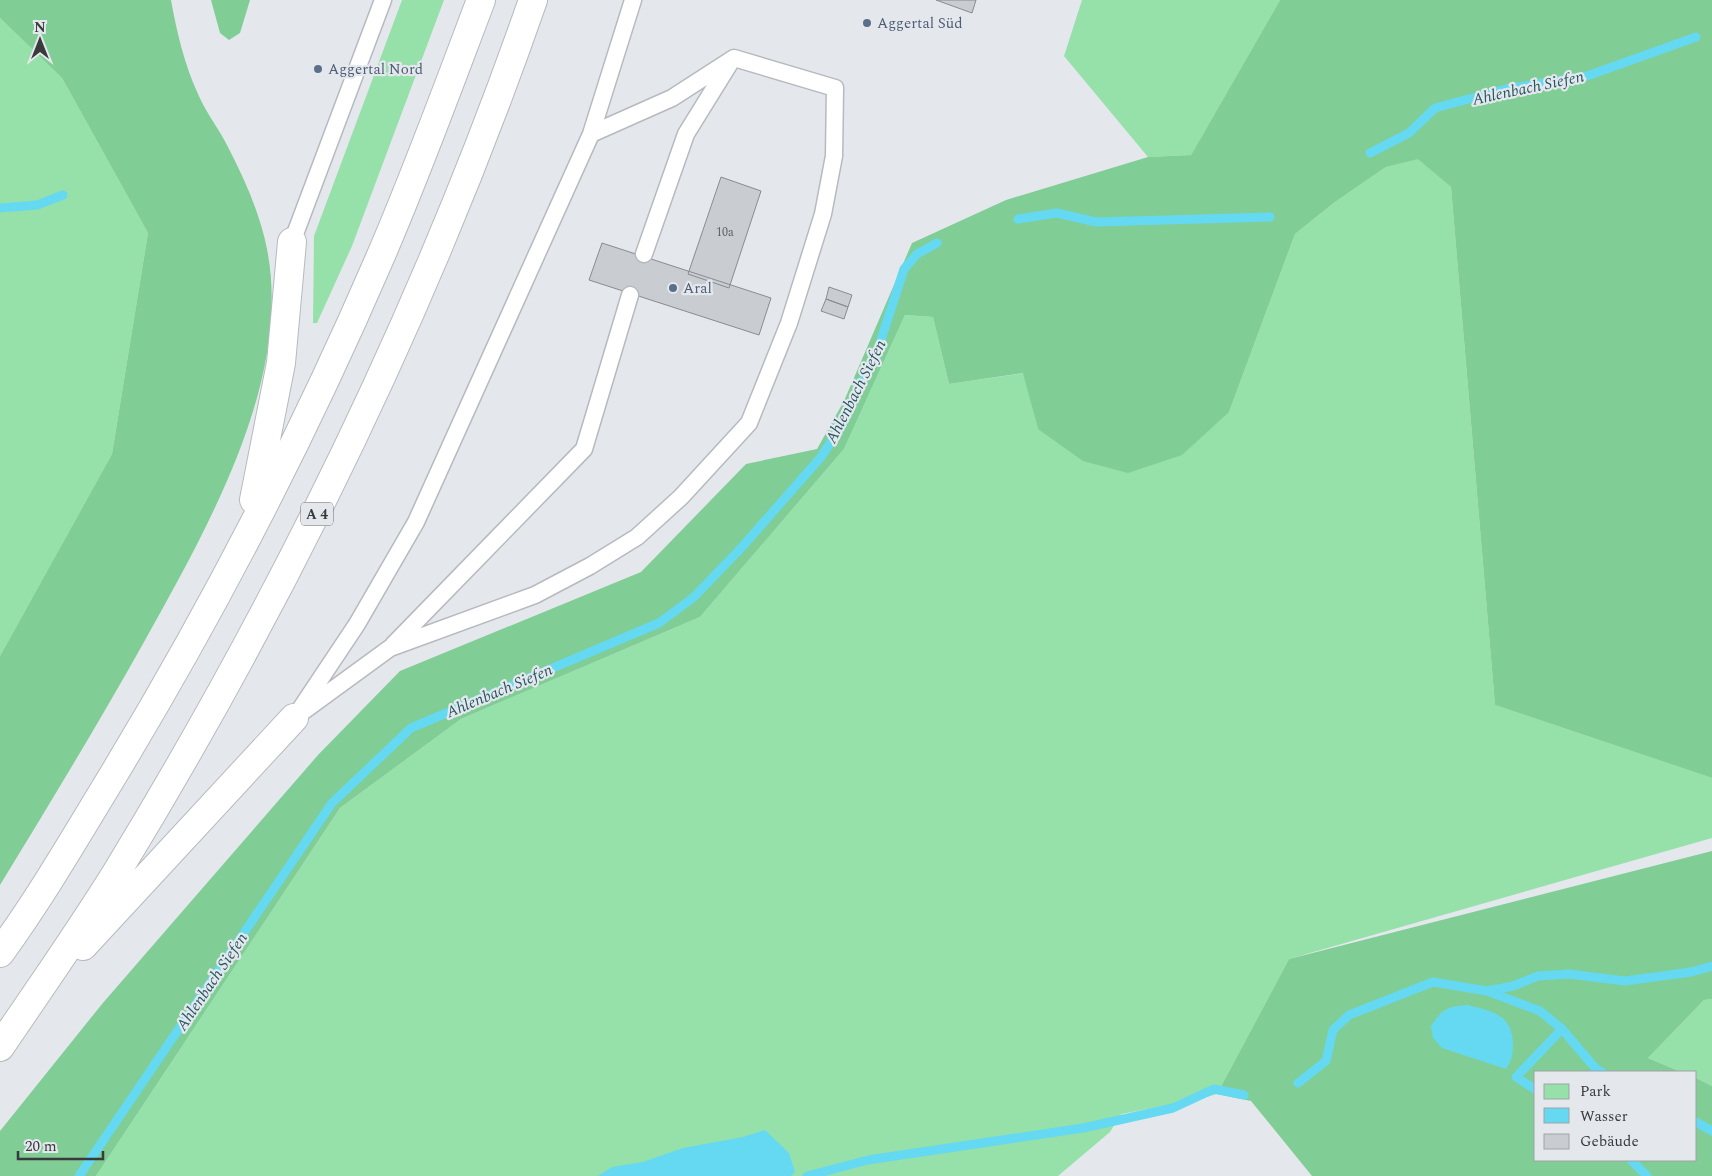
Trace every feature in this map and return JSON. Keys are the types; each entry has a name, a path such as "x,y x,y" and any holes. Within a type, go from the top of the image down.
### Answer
{"highway":[{"path":"0,953 76,836 160,697 246,538 304,421 379,261 481,0"},
{"name":"A 4","path":"0,1047 122,863 230,680 318,511 412,312 496,108 533,0"},
{"path":"246,538 281,363 292,242"},
{"path":"35,996 155,871 294,718"}],"lane":[{"path":"292,242 383,0"},
{"path":"294,718 357,624 416,522 591,134 633,0"},
{"path":"390,648 535,595 590,566 637,537 681,498 749,422 789,322 823,214 834,156 835,88 734,58 672,98 591,134"},
{"path":"644,254 686,134 734,58"},
{"path":"294,718 390,648 584,449 630,295"}],"green space":[{"path":"0,0 171,0 182,48 193,82 201,101 235,161 256,210 267,249 272,299 267,350 256,402 238,453 217,503 193,552 127,673 0,885 0,656 112,454 148,233 62,78 0,18"},
{"path":"211,0 250,0 240,33 229,40 220,33"},
{"path":"402,0 444,0 352,246 317,323 313,323 314,236"},
{"path":"1082,0 1280,0 1191,155 1148,157 1064,56"},
{"path":"1280,0 1712,0 1712,778 1495,705 1451,187 1418,159 1386,167 1335,202 1295,234 1229,412 1182,455 1128,473 1083,461 1038,429 1023,373 949,384 933,317 905,315 844,449 700,617 461,719 340,808 96,1176 0,1176 0,1131 102,1004 318,755 400,671 641,572 746,464 817,449 844,401 912,243 1006,200 1148,157 1191,155"},
{"path":"0,18 62,78 148,233 112,454 0,656"},
{"path":"1418,158 1451,187 1495,705 1712,778 1712,838 1289,959 1217,1094 1196,1100 1121,1114 1110,1132 1058,1176 96,1176 340,808 461,719 700,617 844,449 905,315 933,317 949,384 1024,373 1038,429 1229,412 1295,234 1335,202 1386,167"},
{"path":"1712,851 1712,999 1704,1000 1648,1058 1679,1071 1534,1071 1534,1161 1697,1161 1697,1078 1712,1086 1712,1176 1312,1176 1251,1101 1217,1094 1289,959"},
{"path":"1712,999 1712,1086 1697,1078 1697,1071 1679,1071 1648,1058 1704,1000"}],"water":[{"path":"1468,1005 1500,1016 1509,1026 1512,1034 1513,1051 1506,1069 1442,1048 1433,1038 1431,1026 1442,1012 1455,1006"},
{"path":"765,1130 789,1153 795,1172 791,1176 598,1176 612,1167 643,1162 683,1148 743,1137"}],"building":[{"path":"936,0 976,0 972,13"},
{"path":"721,177 761,191 729,288 688,274"},
{"path":"602,243 771,298 759,335 589,280"},
{"path":"829,287 852,295 848,307 826,299"},
{"path":"826,299 848,307 844,319 821,311"}],"waterway":[{"name":"Ahlenbach Siefen","path":"1370,153 1409,133 1435,108 1506,89 1587,76 1696,37"},
{"path":"0,208 37,205 63,195"},
{"name":"Ahlenbach Siefen","path":"1018,219 1057,213 1096,222 1270,217"},
{"name":"Ahlenbach Siefen","path":"79,1176 332,803 411,728 659,623 694,597 742,547 821,457 843,423 879,346 904,269 917,254 937,243"},
{"path":"1487,991 1513,986 1538,976 1569,974 1625,981 1691,972 1712,966"},
{"path":"1298,1083 1326,1061 1333,1030 1349,1015 1433,982 1487,991 1540,1011 1562,1029 1516,1077 1534,1089"},
{"path":"1562,1029 1596,1069 1600,1071"},
{"path":"807,1176 868,1160 1083,1128 1173,1108 1214,1089 1244,1095"},
{"path":"1697,1123 1712,1131"},
{"path":"1632,1161 1647,1176"}],"place":[{"name":"Aggertal Süd","path":"867,23"},
{"name":"Aggertal Nord","path":"318,69"},
{"name":"Aral","path":"673,288"}]}
